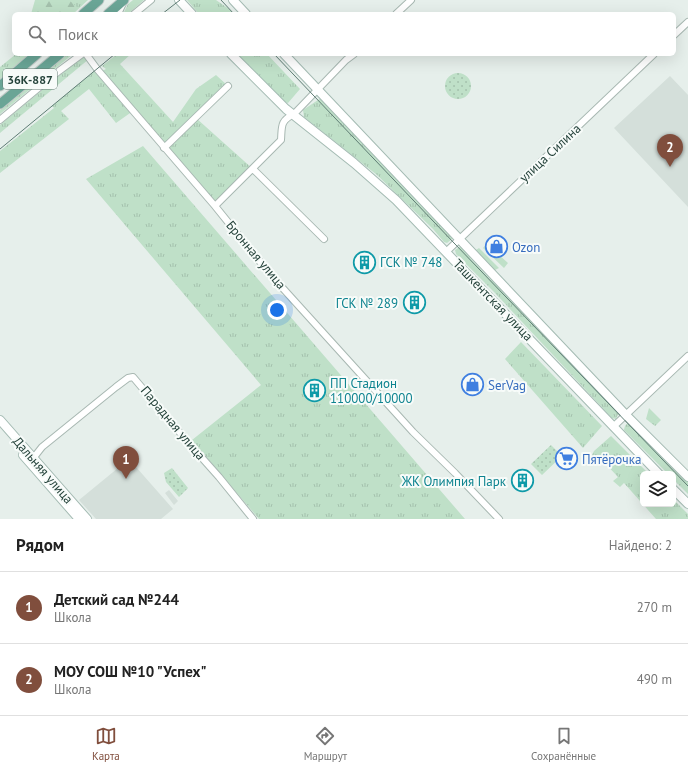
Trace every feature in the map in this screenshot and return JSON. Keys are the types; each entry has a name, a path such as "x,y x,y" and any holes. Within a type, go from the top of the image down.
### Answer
{"main road":[{"path":"85,12 99,0"},
{"path":"110,12 124,0"},
{"path":"179,0 190,12"},
{"path":"232,0 244,12"},
{"name":"36К-887","path":"0,86 35,56"},
{"name":"36К-887","path":"0,104 58,56"},
{"name":"Ташкентская улица","path":"233,56 286,109 294,114 396,200 552,360 613,427 656,471"},
{"name":"Ташкентская улица","path":"286,56 626,415 688,477"},
{"name":"Дальняя улица","path":"0,420 79,519"},
{"name":"Дальняя улица","path":"0,428 87,519"},
{"path":"676,492 688,504"}],"street":[{"path":"119,12 124,0"},
{"path":"136,12 151,0"},
{"path":"398,12 411,0"},
{"path":"676,33 688,22"},
{"path":"0,120 79,56"},
{"name":"Бронная улица","path":"88,56 164,148 215,206 269,273 413,432 456,473 498,519"},
{"path":"215,206 280,140 282,125 286,118 294,114 351,56"},
{"name":"улица Силина","path":"446,252 652,56"},
{"path":"164,148 228,86"},
{"path":"253,169 324,239"},
{"path":"613,427 688,356"},
{"name":"Парадная улица","path":"32,460 42,447 116,387 128,378 133,377 253,519"}],"shaded area":[{"path":"670,76 688,95 688,207 614,128"},
{"path":"129,459 173,509 161,519 96,519 79,500"},
{"path":"169,490 178,501 174,505 165,493"}],"green space":[{"path":"35,0 88,0 75,12 32,12"},
{"path":"36,0 69,0 78,8 74,12 35,12 41,9"},
{"path":"133,0 144,0 130,12 124,12 128,4"},
{"path":"187,0 216,0 232,12 197,12"},
{"path":"14,56 26,56 0,79 0,67"},
{"path":"64,56 71,56 0,114 0,110"},
{"path":"114,56 129,56 120,64 173,122 196,89 216,75 228,86 196,118 253,169 215,206 133,111 116,123 89,89 61,111 69,119 0,173 0,151 54,108 52,106 97,69 100,72 106,69 102,66"},
{"path":"239,56 269,56 300,89 288,103 285,102"},
{"path":"82,57 89,59 0,133 0,125"},
{"path":"458,73 467,77 471,86 467,95 458,99 449,95 445,86 449,77"},
{"path":"321,98 453,236 452,239 447,243 444,242 433,229 377,175 304,117 303,110"},
{"path":"143,146 465,519 259,519 192,440 261,385 86,179"},
{"path":"487,244 508,263 504,268 483,248"},
{"path":"461,246 471,256 470,258 490,279 502,287 619,412 616,419 612,418 495,293 456,254 455,250"},
{"path":"479,248 499,268 495,270 476,250"},
{"path":"521,342 602,426 583,448 505,359"},
{"path":"649,408 661,420 655,426 646,419"},
{"path":"633,422 688,479 688,494 676,482 676,471 665,471 624,430 625,426"},
{"path":"611,436 646,471 640,471 640,501 624,483 620,487 613,481 618,477 602,460 595,460 592,455 594,451"},
{"path":"551,445 562,456 542,475 531,464"},
{"path":"172,468 188,488 179,497 166,482 164,473"},
{"path":"676,502 688,514 688,519 656,519 645,507 676,507"}],"tram line":[{"path":"165,12 180,0"},
{"path":"221,0 232,12"},
{"path":"0,149 113,56"},
{"path":"276,56 688,486"}],"place":[{"name":"МОУ СОШ №10 \"Успех\"","path":"670,167"},
{"name":"Ozon","path":"496,247"},
{"name":"ГСК № 748","path":"365,262"},
{"name":"ГСК № 289","path":"414,303"},
{"name":"SerVag","path":"472,385"},
{"name":"ПП Стадион 110000/10000","path":"315,390"},
{"name":"Пятёрочка","path":"567,459"},
{"name":"Детский сад №244","path":"126,479"},
{"name":"ЖК Олимпия Парк","path":"522,481"}]}
